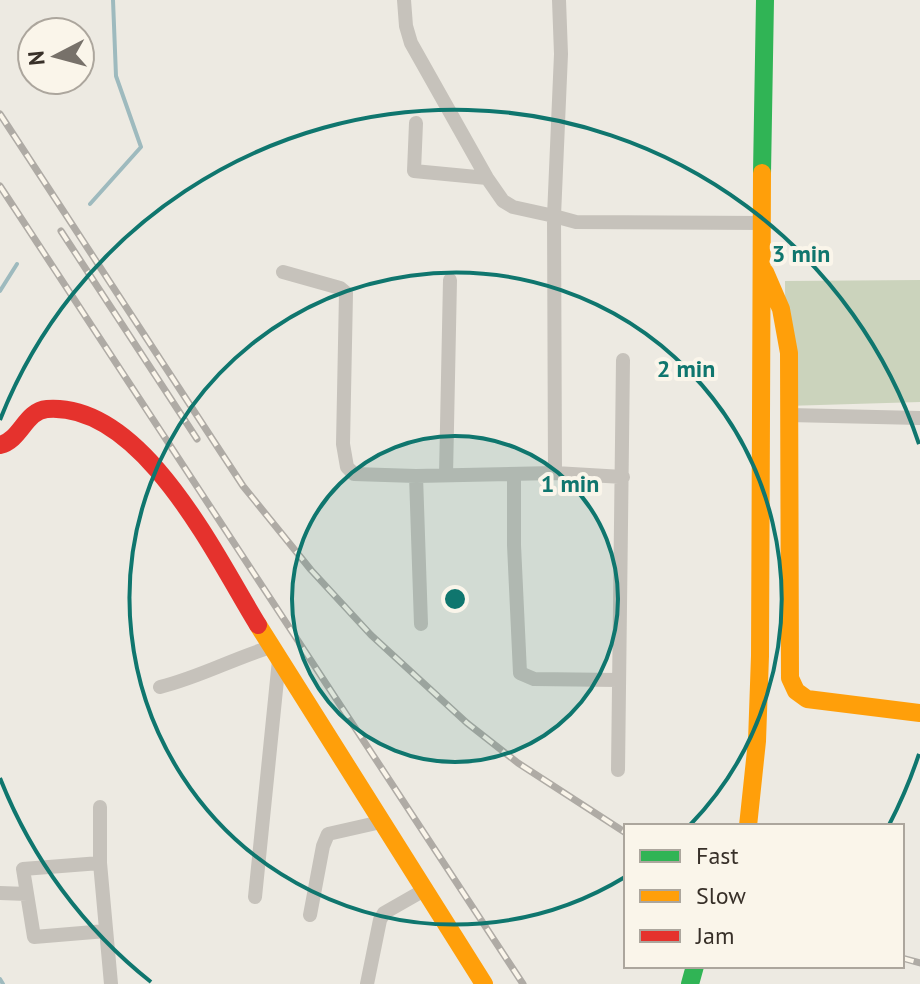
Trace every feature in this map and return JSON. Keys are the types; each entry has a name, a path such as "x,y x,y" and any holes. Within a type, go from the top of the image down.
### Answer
{"street":[{"path":"404,0 411,43 503,201 513,207 576,222 763,223"},
{"path":"555,473 554,216 561,54 559,0"},
{"path":"748,824 760,713 765,0"},
{"path":"416,123 414,171 487,178"},
{"path":"762,266 781,309 787,332 790,678 796,691 807,699 920,713"},
{"path":"283,272 340,288 346,293 343,444 349,471 360,475 555,473 623,477"},
{"path":"446,475 450,280"},
{"path":"618,770 623,360"},
{"path":"0,445 11,441 34,414 48,409 99,421 130,441 154,467 179,500 484,984"},
{"path":"789,415 920,418"},
{"path":"514,474 520,673 534,679 618,680"},
{"path":"416,476 421,624"},
{"path":"160,687 197,678 233,659 275,654"},
{"path":"255,897 275,654"},
{"path":"100,807 100,863 111,984"},
{"path":"310,915 328,834 381,822"},
{"path":"100,863 23,869 34,937 106,931"},
{"path":"367,984 380,920 393,907 426,889"},
{"path":"0,893 27,894"}],"green space":[{"path":"920,280 920,402 786,406 785,281"}],"waterway":[{"path":"90,204 141,147 116,76 113,0"},
{"path":"0,291 17,264"},
{"path":"0,979 3,984"}],"railway":[{"path":"0,114 243,486 311,570 371,635 467,723 518,763 624,832"},
{"path":"0,186 523,984"},
{"path":"61,231 197,439"},
{"path":"904,959 920,963"}],"traffic: fast":[{"path":"762,173 765,0"},
{"path":"690,984 694,968"}],"traffic: slow":[{"path":"748,824 757,741 760,656 762,173"},
{"path":"765,272 781,309 789,353 790,678 796,691 807,699 920,713"},
{"path":"258,625 484,984"}],"traffic: jam":[{"path":"0,445 13,438 33,415 47,409 82,413 115,430 145,456 173,489 258,625"}]}
